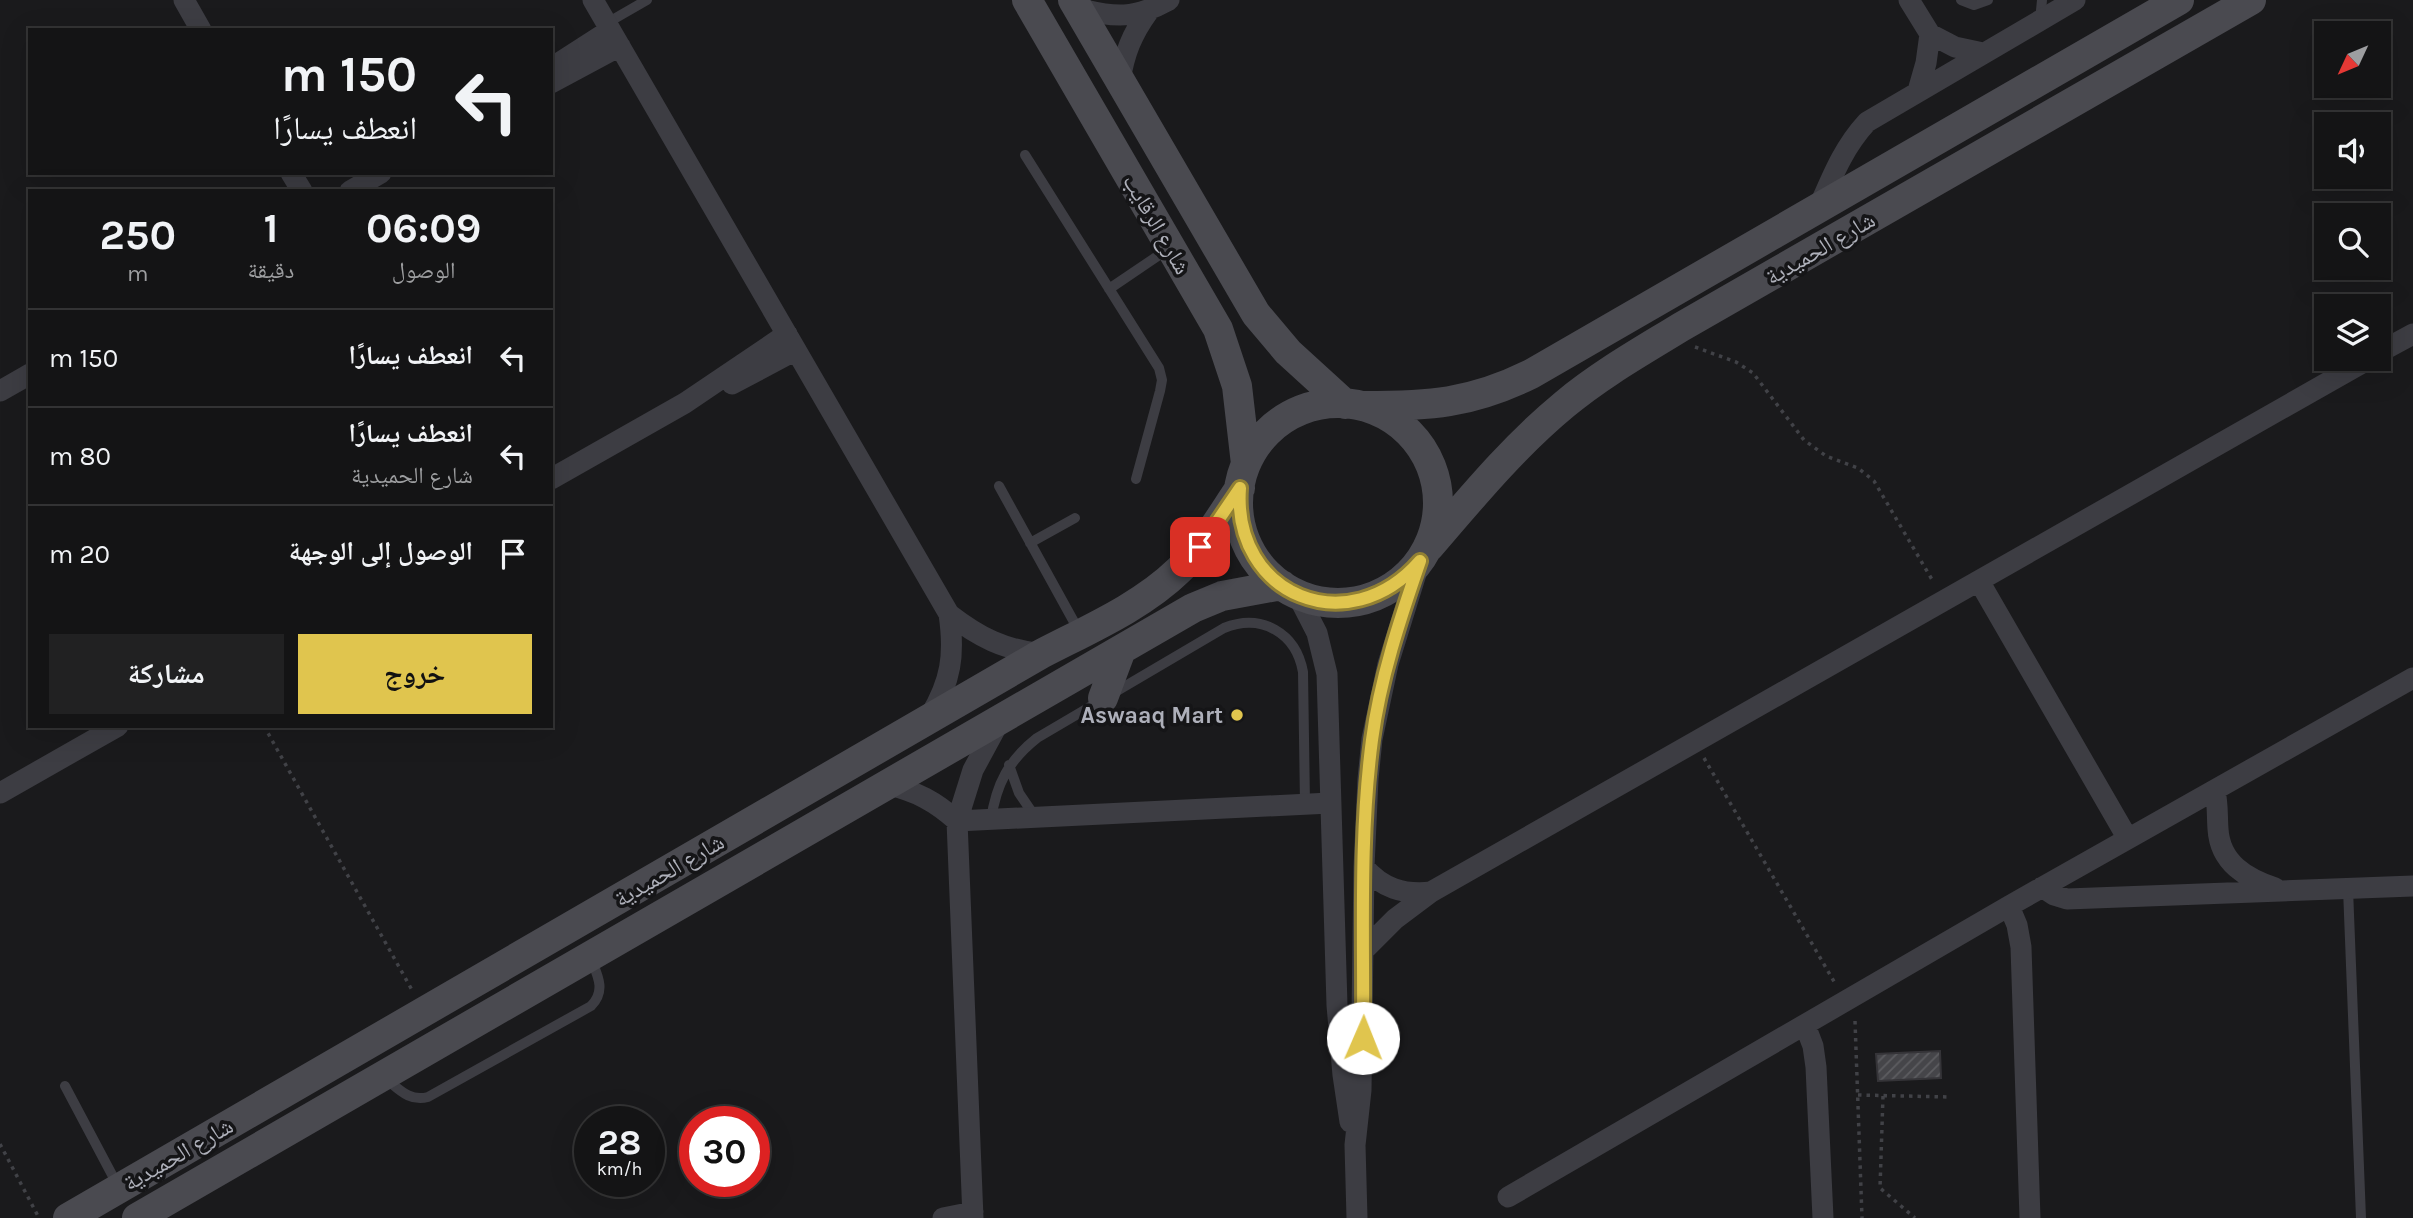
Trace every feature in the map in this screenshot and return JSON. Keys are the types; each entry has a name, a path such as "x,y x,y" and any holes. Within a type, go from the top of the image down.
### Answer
{"street":[{"path":"184,0 200,28"},
{"path":"593,0 949,614 953,642 950,670 942,696 928,721"},
{"name":"شارع الرقايب","path":"1027,0 1218,329 1237,386 1243,476"},
{"path":"1075,4 1100,14 1124,16 1148,12 1169,0"},
{"path":"1909,0 1930,34 1955,47 1983,53"},
{"path":"1818,209 1842,155 1867,122 1983,53 2041,10 2075,0"},
{"name":"شارع الحميدية","path":"1354,405 1435,405 1500,389 1531,374 2179,0"},
{"name":"شارع الحميدية","path":"1424,554 1511,453 1548,418 1609,371 2251,0"},
{"name":"شارع الرقايب","path":"1075,4 1256,314 1288,352 1354,405"},
{"path":"1120,81 1124,56 1133,33 1148,12"},
{"path":"553,67 612,33"},
{"path":"553,81 612,33"},
{"path":"1918,91 1930,34"},
{"path":"353,189 378,175"},
{"path":"2391,346 2413,334"},
{"path":"553,479 791,342"},
{"path":"1364,950 1395,919 1430,892 2348,371"},
{"path":"0,391 28,375"},
{"path":"1355,1145 1361,1090 1368,779 1377,713 1388,664 1424,554 1435,530 1438,495 1429,461 1420,446 1395,421 1354,405 1310,407 1286,418 1266,434 1243,476 1240,520 1250,550 1259,563 1289,590 1317,633 1327,674 1339,1040 1355,1145 1357,1218"},
{"name":"شارع الحميدية","path":"68,1218 1154,591 1179,570 1200,547 1243,476"},
{"path":"1289,590 1331,603 1365,600 1396,585 1424,554"},
{"path":"1979,580 2128,839"},
{"name":"شارع الحميدية","path":"137,1218 1207,601 1237,592 1289,590"},
{"path":"949,614 992,643 1016,651 1041,654"},
{"path":"1103,698 1121,650"},
{"path":"1508,1197 2042,887 2413,678"},
{"path":"943,1218 973,1215 957,821 974,770 999,722"},
{"path":"0,793 114,728"},
{"path":"888,785 908,789 926,797 957,821 1330,803"},
{"path":"2215,791 2218,839 2231,864 2253,880 2284,891"},
{"path":"1364,867 1386,887 1415,894 1430,892"},
{"path":"2042,887 2067,899 2413,886"},
{"path":"2009,906 2017,925 2021,947 2030,1218"},
{"path":"1805,1025 1813,1046 1816,1067 1824,1218"}],"lane":[{"path":"612,33 647,0"},
{"path":"1961,0 1974,5 1987,0"},
{"path":"1025,155 1159,368 1162,380 1136,479"},
{"path":"1109,289 1171,247"},
{"path":"999,486 1080,634"},
{"path":"1030,543 1075,518"},
{"path":"991,820 1000,782 1009,765 1037,738 1224,628 1247,622 1270,626 1289,640 1301,660 1305,804"},
{"path":"1009,765 1018,793 1036,818"},
{"path":"2348,889 2361,1218"},
{"path":"383,1076 409,1097 428,1097 591,1006 601,986 591,957"},
{"path":"65,1086 120,1188"}],"path":[{"path":"1681,327 1686,338 1698,349 1736,362 1753,373 1795,430 1814,449 1858,468 1874,481 1944,600"},
{"path":"265,728 424,1012"},
{"path":"1695,742 1850,999 1858,1095 1862,1218"},
{"path":"1858,1095 1949,1097"},
{"path":"1883,1096 1880,1188 1914,1218"},
{"path":"0,1144 39,1218"}],"building":[{"path":"1940,1051 1941,1078 1878,1081 1876,1054"}],"place":[{"name":"Aswaaq Mart","path":"1237,715"}],"route":[{"path":"1200,547 1240,488 1240,520 1250,550 1269,575 1297,594 1331,603 1365,600 1396,585 1420,561 1388,664 1372,739 1364,867 1363,1038"}]}
